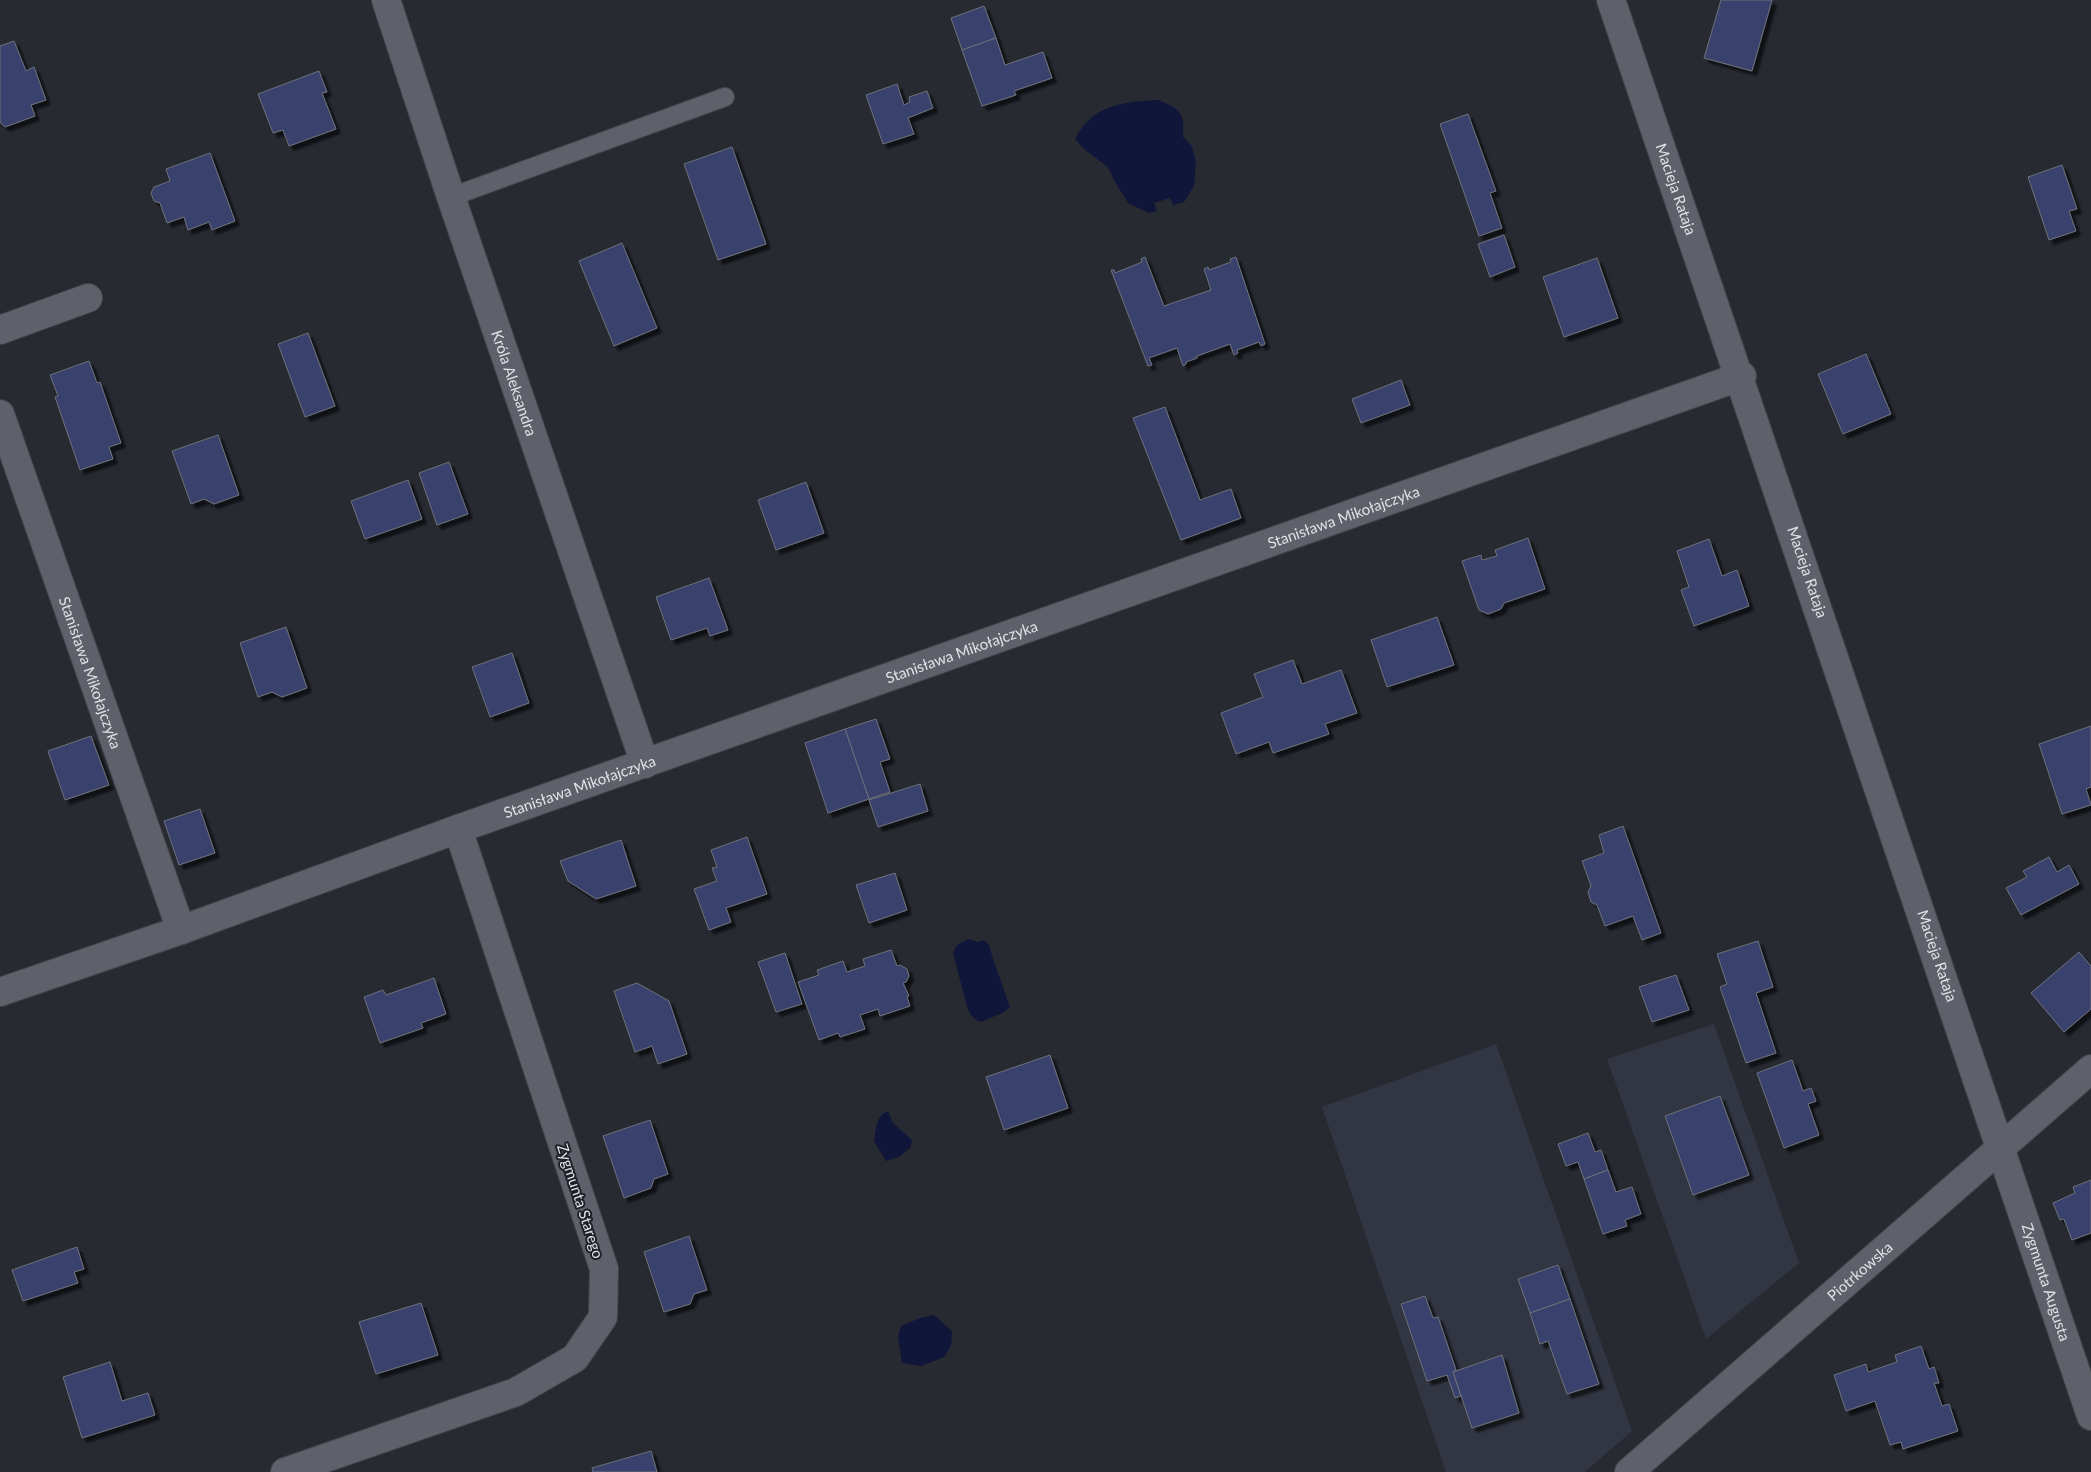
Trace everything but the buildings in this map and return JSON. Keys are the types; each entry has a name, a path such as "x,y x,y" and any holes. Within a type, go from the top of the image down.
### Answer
{"street":[{"name":"Króla Aleksandra","path":"386,0 645,764"},
{"name":"Macieja Rataja","path":"1611,0 1742,376 2002,1146"},
{"path":"0,330 88,298"},
{"name":"Stanisława Mikołajczyka","path":"0,992 181,930 458,829 1742,376"},
{"name":"Stanisława Mikołajczyka","path":"0,414 181,930"},
{"name":"Zygmunta Starego","path":"285,1472 516,1392 575,1358 603,1317 604,1269 458,829"},
{"name":"Piotrkowska","path":"1628,1472 2091,1068"},
{"name":"Zygmunta Augusta","path":"2002,1146 2091,1416"}],"lane":[{"path":"452,197 725,97"}],"shaded area":[{"path":"1159,100 1172,106 1182,117 1183,137 1192,146 1196,163 1194,186 1184,202 1173,205 1170,198 1154,203 1157,211 1149,213 1128,203 1108,167 1085,150 1075,139 1082,127 1091,118 1110,107 1133,102"},
{"path":"968,939 978,942 984,940 989,945 1010,1007 1002,1013 981,1022 974,1019 968,1010 953,953 956,946"},
{"path":"1714,1024 1799,1263 1706,1339 1607,1059"},
{"path":"1496,1044 1632,1431 1585,1472 1446,1472 1322,1107"},
{"path":"888,1111 893,1123 912,1140 910,1148 899,1157 886,1161 874,1141 879,1119"},
{"path":"934,1315 952,1331 951,1346 944,1357 921,1366 902,1363 898,1337 901,1326 920,1318"}]}
